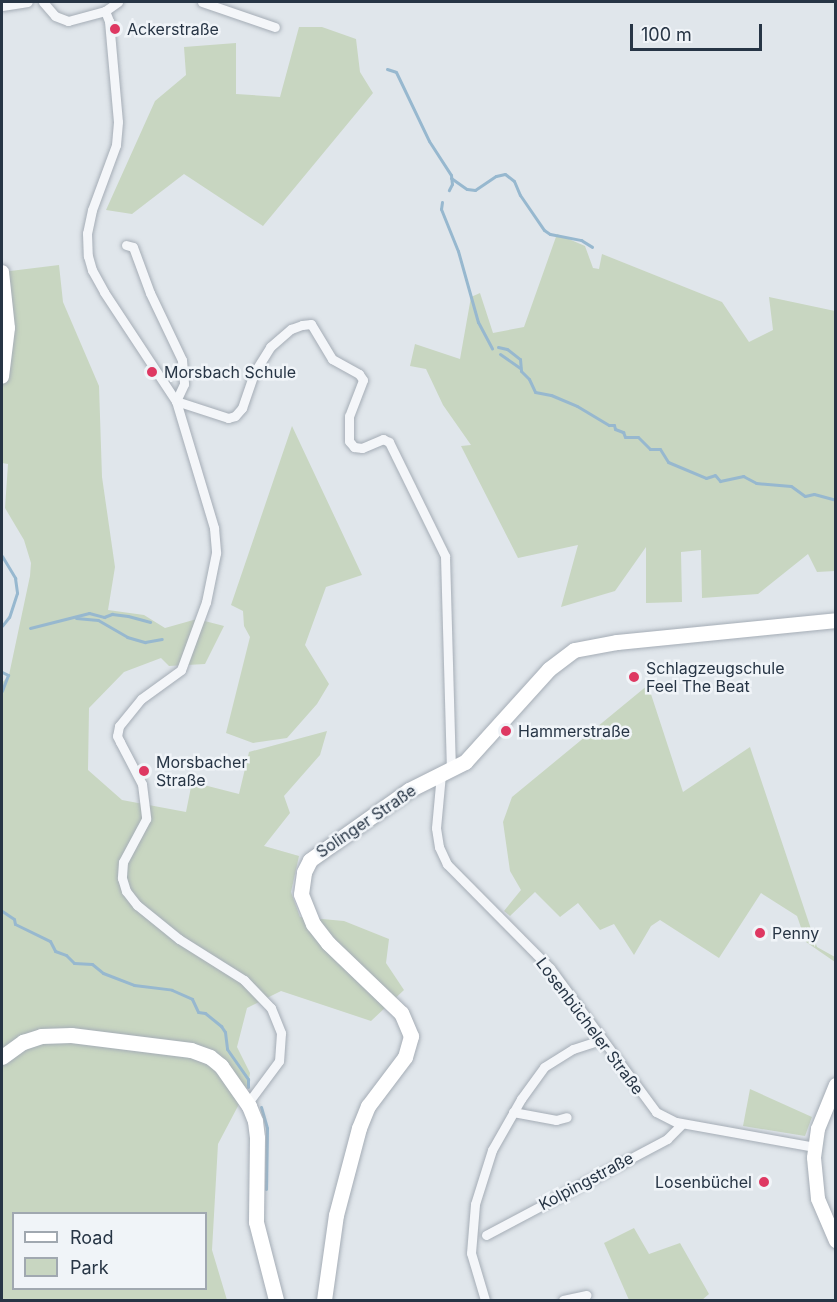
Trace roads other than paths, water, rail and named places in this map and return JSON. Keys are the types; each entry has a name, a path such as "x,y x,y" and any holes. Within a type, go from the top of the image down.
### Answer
{"main road":[{"path":"2,272 8,328 2,377"},
{"name":"Solinger Straße","path":"324,1300 338,1206 359,1128 368,1106 405,1057 411,1036 401,1013 320,933 305,910 301,885 307,863 322,849 409,790 446,772 476,752 549,669 574,650 617,642 836,620"},
{"path":"2,1057 24,1042 48,1035 71,1035 192,1050 210,1057 221,1066 249,1106 257,1138 256,1222 276,1300"},
{"path":"836,1086 818,1129 815,1147 818,1199 836,1241"}],"street":[{"path":"2,6 28,2"},
{"path":"46,3 55,16 65,21 105,11 118,2"},
{"path":"202,2 275,27"},
{"path":"105,11 109,21 117,133 116,145 92,210 87,233 88,256 92,270 104,291 176,401 214,528 216,553 206,602 180,670 141,699 119,726 117,736 142,784 146,819 121,870 126,891 137,905 179,939 244,980 271,1008 280,1034 279,1061 250,1100 249,1106"},
{"path":"126,245 133,247 150,293 182,360 184,384 176,401"},
{"path":"176,401 220,416 235,416 242,408 254,373 270,347 291,329 302,325 311,324 332,359 359,374 363,380 362,387 352,406 348,429 350,441 354,447 362,448 383,439 388,442 445,556 446,772"},
{"name":"Losenbücheler Straße","path":"446,772 436,828 442,855 459,876 550,969 656,1112 666,1119 682,1124 815,1147"},
{"path":"485,1300 471,1253 475,1204 492,1150 513,1112 544,1067 573,1049 601,1040"},
{"path":"513,1112 556,1120 567,1117"},
{"name":"Kolpingstraße","path":"486,1235 667,1139 682,1124"},
{"path":"563,1300 586,1295"}],"waterway":[{"path":"387,69 396,72 429,141 451,175 452,184 449,190"},
{"path":"451,178 467,189 475,190 496,176 505,174 514,181 520,195 544,230 550,234 581,240 592,247"},
{"path":"442,202 441,209 458,251 478,322 492,348"},
{"path":"498,347 507,349 520,359 521,371 529,379 535,392 551,395 577,406 609,425 614,425 615,429 623,432 625,437 638,437 650,449 660,449 668,462 706,478 715,475 720,481 743,476 756,483 791,486 805,496 814,494 836,500"},
{"path":"500,354 520,368"},
{"path":"2,556 15,578 17,593 9,617 2,626"},
{"path":"30,628 89,613 104,617 112,614 128,616 150,622"},
{"path":"76,618 98,620 127,637 145,642 162,639"},
{"path":"2,672 8,675 2,691"},
{"path":"2,911 14,919 15,924 50,941 55,951 66,955 74,963 92,964 103,973 134,985 172,990 192,999 198,1012 205,1013 225,1032 227,1049 248,1079 248,1087"},
{"path":"261,1107 267,1128 266,1189"}],"place":[{"name":"Ackerstraße","path":"115,29"},
{"name":"Morsbach Schule","path":"152,372"},
{"name":"Schlagzeugschule Feel The Beat","path":"634,677"},
{"name":"Hammerstraße","path":"506,731"},
{"name":"Morsbacher Straße","path":"144,771"},
{"name":"Penny","path":"760,933"},
{"name":"Losenbüchel","path":"764,1182"}]}
